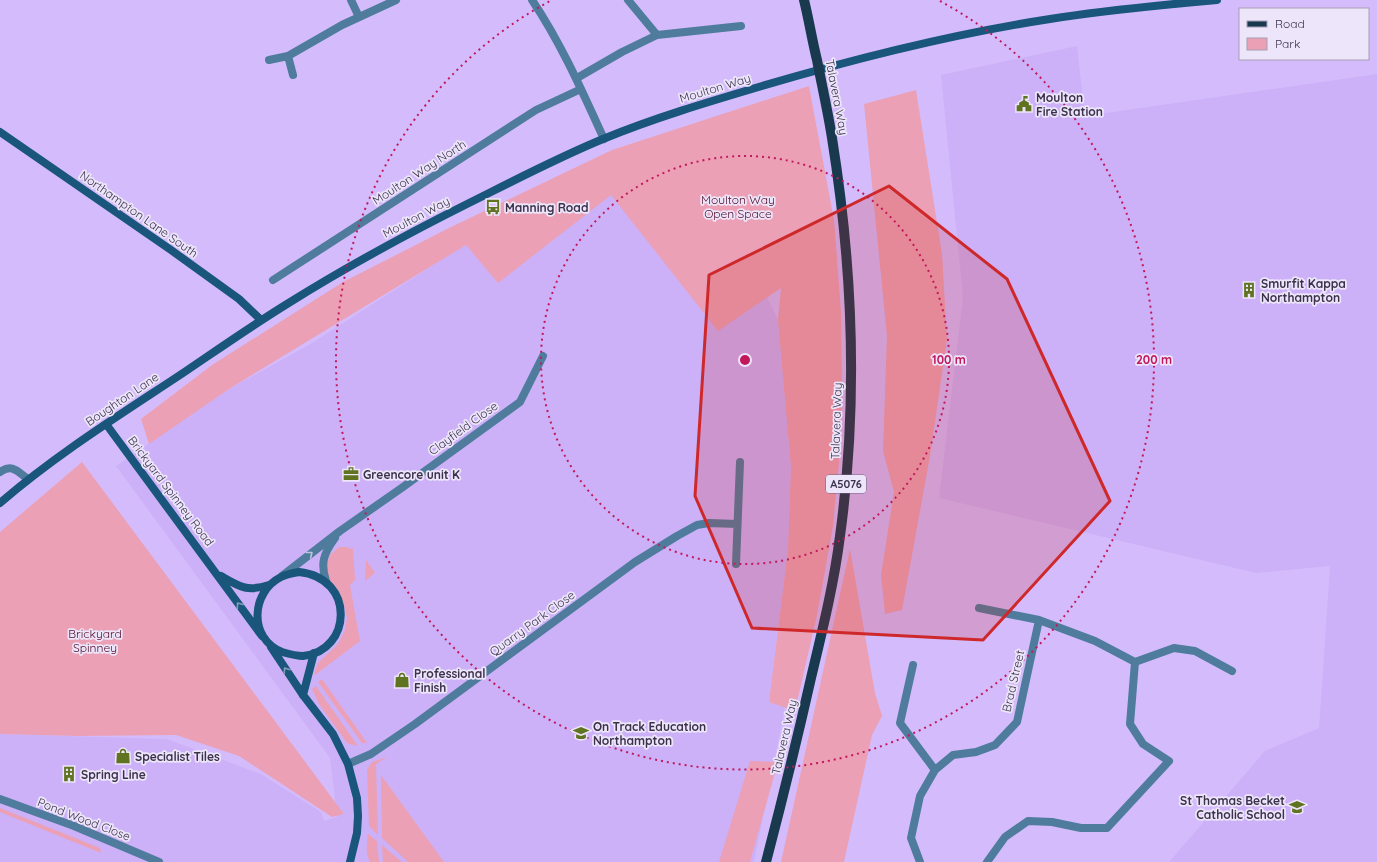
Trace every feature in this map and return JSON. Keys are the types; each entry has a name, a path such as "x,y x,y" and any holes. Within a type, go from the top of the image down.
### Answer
{"main road":[{"name":"Talavera Way","path":"766,862 786,789 818,648 840,539 850,428 851,347 849,293 843,220 838,176 825,100 804,0"}],"street":[{"path":"351,0 359,17"},
{"path":"269,60 288,56 359,17 396,0"},
{"path":"532,0 544,18 576,78 604,139"},
{"path":"628,0 657,36"},
{"name":"Moulton Way","path":"261,320 315,286 422,227 537,169 604,139 661,117 803,73 947,38 1049,19 1170,2 1217,0"},
{"path":"576,78 622,52 657,36 741,26"},
{"path":"288,56 293,75"},
{"name":"Moulton Way North","path":"273,280 536,110 581,89"},
{"name":"Northampton Lane South","path":"0,132 172,250 239,299 261,320"},
{"name":"Boughton Lane","path":"0,503 28,479 65,451 261,320"},
{"name":"Clayfield Close","path":"280,577 340,531 520,402 543,356"},
{"name":"Brickyard Spinney Road","path":"106,424 262,636"},
{"path":"736,564 740,462"},
{"path":"0,472 6,468 13,468 28,479"},
{"name":"Quarry Park Close","path":"348,764 371,754 415,724 635,562 677,536 697,525 708,523 737,524"},
{"name":"Clayfield Close","path":"326,582 323,572 326,551 340,531"},
{"path":"270,645 291,655 303,656 314,653 325,647 334,638 339,627 341,614 340,602 334,591 326,582 318,576 299,572 280,577 270,585 262,596 258,610 258,624 262,636 270,645 303,695 333,734 348,764 357,798 358,816 358,833 350,862"},
{"name":"Brickyard Spinney Road","path":"217,573 236,585 245,588 257,589 270,585"},
{"path":"979,608 1040,620 1095,641 1135,662 1174,648 1195,651 1232,671"},
{"name":"Brad Street","path":"920,862 911,838 920,796 935,770 953,755 976,752 995,746 1016,722 1040,620"},
{"path":"303,695 314,653"},
{"path":"987,862 1005,837 1028,821 1052,822 1081,828 1107,828 1169,761 1143,744 1130,724 1135,662"},
{"path":"913,665 900,723 935,770"},
{"name":"Pond Wood Close","path":"0,799 74,826 159,862"}],"highlighted area":[{"path":"889,186 1007,279 1110,501 983,640 752,628 695,496 709,275"}],"shaded area":[{"path":"1077,46 1085,116 1377,74 1377,862 1169,862 1265,751 1319,728 1330,566 1256,573 939,498 963,297 941,75"},
{"path":"611,194 718,330 767,297 778,320 791,467 788,550 769,702 785,707 754,862 0,862 0,734 167,739 261,774 321,812 324,821 337,817 330,758 116,466 229,389 312,343 466,244 498,283"}],"green space":[{"name":"Moulton Way Open Space","path":"809,86 834,220 841,312 842,388 839,463 833,526 817,615 795,711 769,702 788,550 791,467 778,320 781,288 718,331 611,195 498,283 466,245 229,389 149,444 141,419 212,365 343,282 449,228 612,150"},
{"path":"916,90 942,254 947,339 930,456 902,610 885,614 881,575 894,492 883,451 887,336 864,104"},
{"name":"Brickyard Spinney","path":"82,462 344,814 332,817 239,756 176,735 79,736 0,734 0,532"},
{"path":"339,547 353,548 355,580 350,585 360,641 315,675 314,674 318,663 338,644 345,630 347,618 344,604 328,578 326,569 330,555"},
{"path":"850,549 875,693 882,716 872,735 844,862 781,862"},
{"path":"366,560 375,573 365,581"},
{"path":"322,679 367,743 362,743 318,682"},
{"path":"316,686 358,746 347,743 319,704 312,689"},
{"path":"387,757 376,764 378,835 369,826 367,770 372,762"},
{"path":"750,761 778,762 750,862 719,862"},
{"path":"381,775 444,862 408,862 382,838"},
{"path":"0,808 100,848 101,853 0,812"},
{"path":"368,834 377,841 379,862 370,862 368,859"},
{"path":"382,845 402,862 383,862"}],"place":[{"name":"Moulton Fire Station","path":"1024,104"},
{"name":"Manning Road","path":"493,207"},
{"name":"Smurfit Kappa Northampton","path":"1249,290"},
{"name":"Greencore unit K","path":"351,474"},
{"name":"Professional Finish","path":"402,680"},
{"name":"On Track Education Northampton","path":"581,733"},
{"name":"Specialist Tiles","path":"123,756"},
{"name":"Spring Line","path":"69,774"},
{"name":"St Thomas Becket Catholic School","path":"1297,807"}]}
